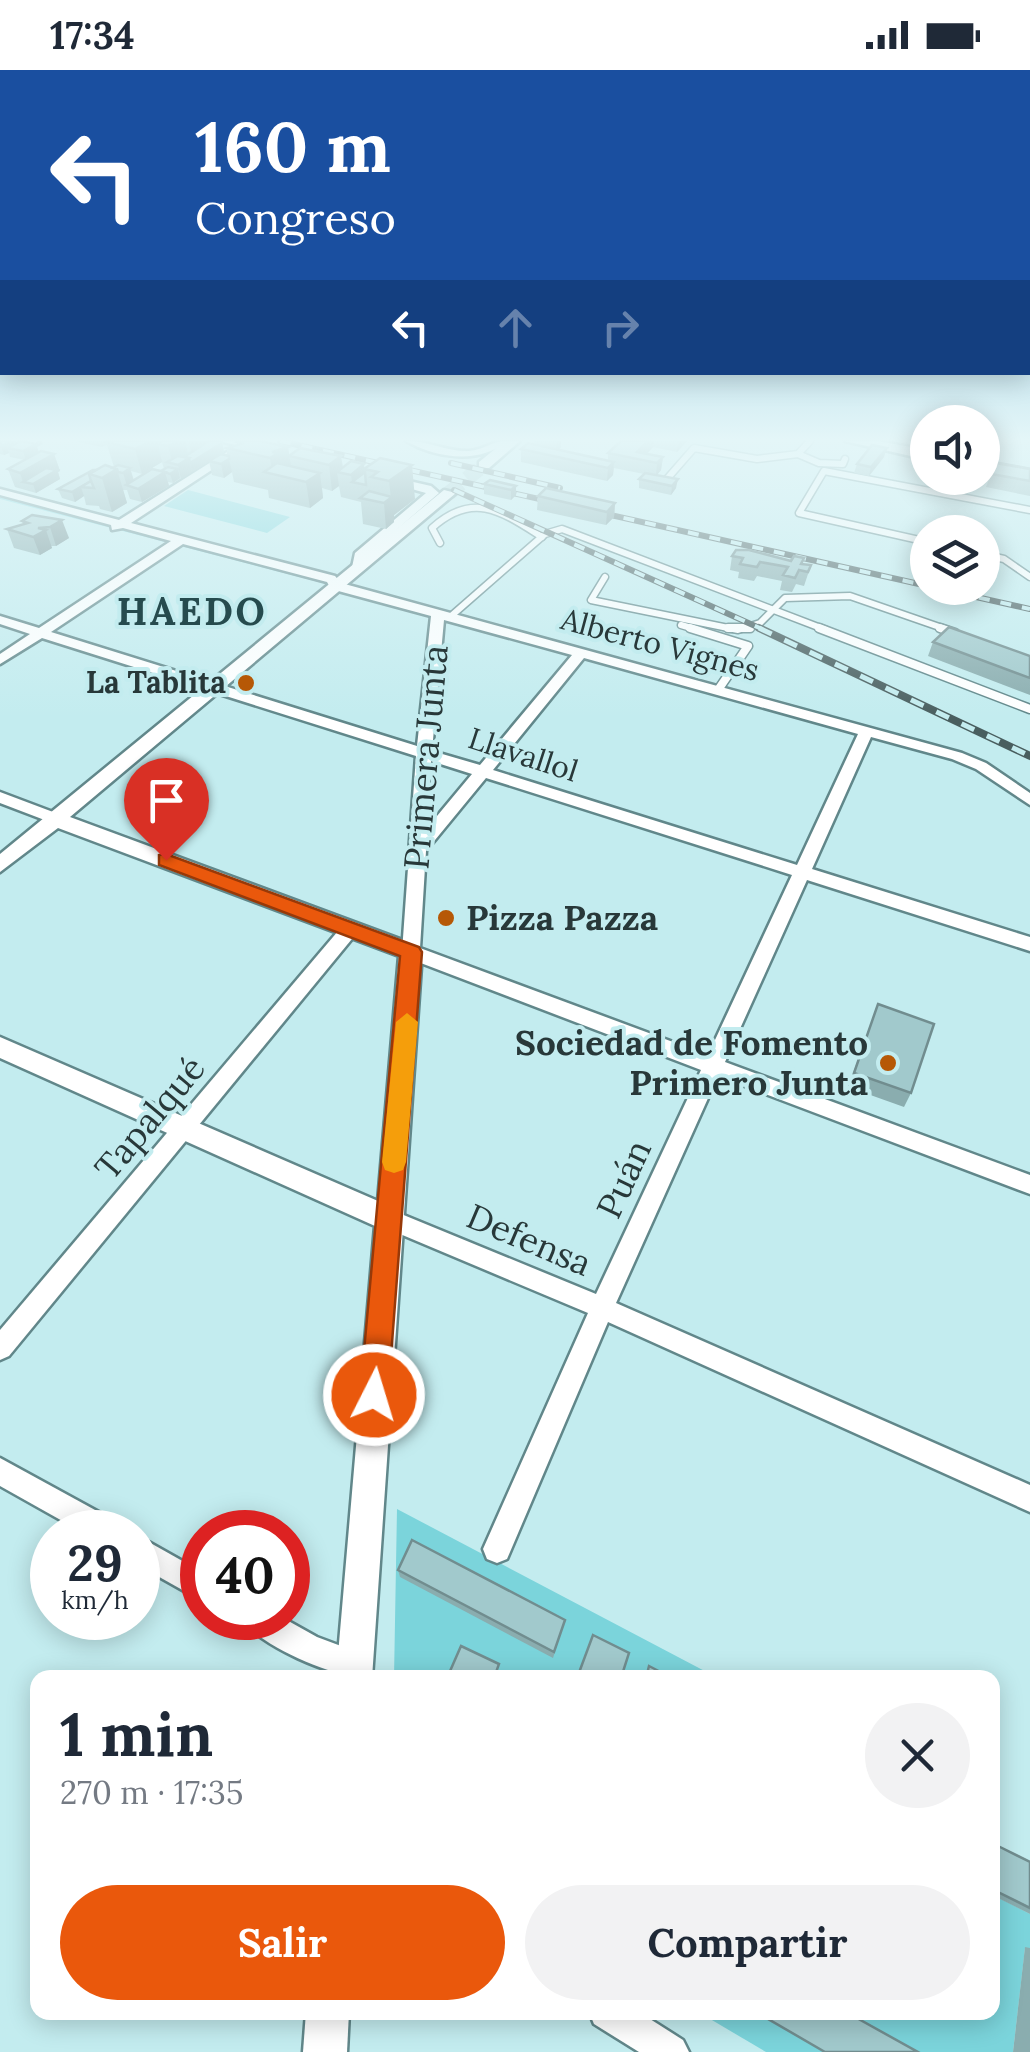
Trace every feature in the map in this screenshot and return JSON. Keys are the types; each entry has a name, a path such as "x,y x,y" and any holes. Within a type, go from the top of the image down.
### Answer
{"street":[{"name":"Alberto Vignes","path":"136,533 322,588 336,586 969,759 1030,800"},
{"path":"356,569 358,556 388,533"},
{"path":"0,865 397,533"},
{"path":"0,660 175,544"},
{"name":"Primera Junta","path":"354,1670 424,752 444,615"},
{"name":"Llavallol","path":"0,620 1030,944"},
{"path":"418,850 581,652"},
{"name":"Puán","path":"497,1549 602,1308 867,730"},
{"path":"0,797 1030,1185"},
{"name":"Tapalqué","path":"0,1348 350,929"},
{"name":"Defensa","path":"0,1047 1030,1499"},
{"path":"0,1471 68,1510"},
{"path":"294,1640 352,1670"},
{"path":"325,2052 327,2020"},
{"path":"619,2020 671,2052"}],"lane":[{"path":"435,533 440,543"},
{"path":"537,533 542,536"},
{"path":"444,615 547,533"},
{"path":"579,533 1030,709"},
{"path":"1000,558 1030,577"},
{"path":"605,578 591,600 738,630 756,628 772,616 785,598 850,596 964,636"},
{"path":"660,620 748,646 718,690"}],"shaded area":[{"path":"132,533 147,533 326,584"},
{"path":"397,1509 703,1670 394,1670"},
{"path":"1000,1899 1030,1914 1030,1950 1025,1948 1013,2052 916,2052 858,2020 1000,2020"},
{"path":"712,2020 769,2020 826,2052 766,2052"}],"building":[{"path":"736,550 791,561 794,556 804,558 801,564 811,565 808,572 799,570 795,578 783,575 788,567 760,562 757,567 740,564 743,558 732,556"},
{"path":"949,627 1030,656 1030,678 933,642"},
{"name":"Sociedad de Fomento Primero Junta","path":"878,1004 934,1024 911,1093 854,1073"},
{"path":"412,1540 565,1620 554,1652 398,1570"},
{"path":"593,1635 629,1653 624,1670 580,1670"},
{"path":"461,1646 499,1664 497,1670 450,1670"},
{"path":"1000,1847 1030,1862 1030,1908 1000,1893"},
{"path":"770,2020 860,2020 918,2052 825,2052"}],"railway":[{"path":"550,533 764,630"},
{"path":"693,533 910,582"},
{"path":"1000,602 1030,609"},
{"path":"759,628 1030,756"}],"slow traffic":[{"path":"394,1162 407,1022"}],"place":[{"name":"La Tablita","path":"246,683"},
{"name":"Pizza Pazza","path":"446,918"},
{"name":"Sociedad de Fomento Primero Junta","path":"888,1063"}],"district":[{"name":"HAEDO","path":"192,612"}],"route":[{"path":"166,860 411,952 374,1395"}]}
